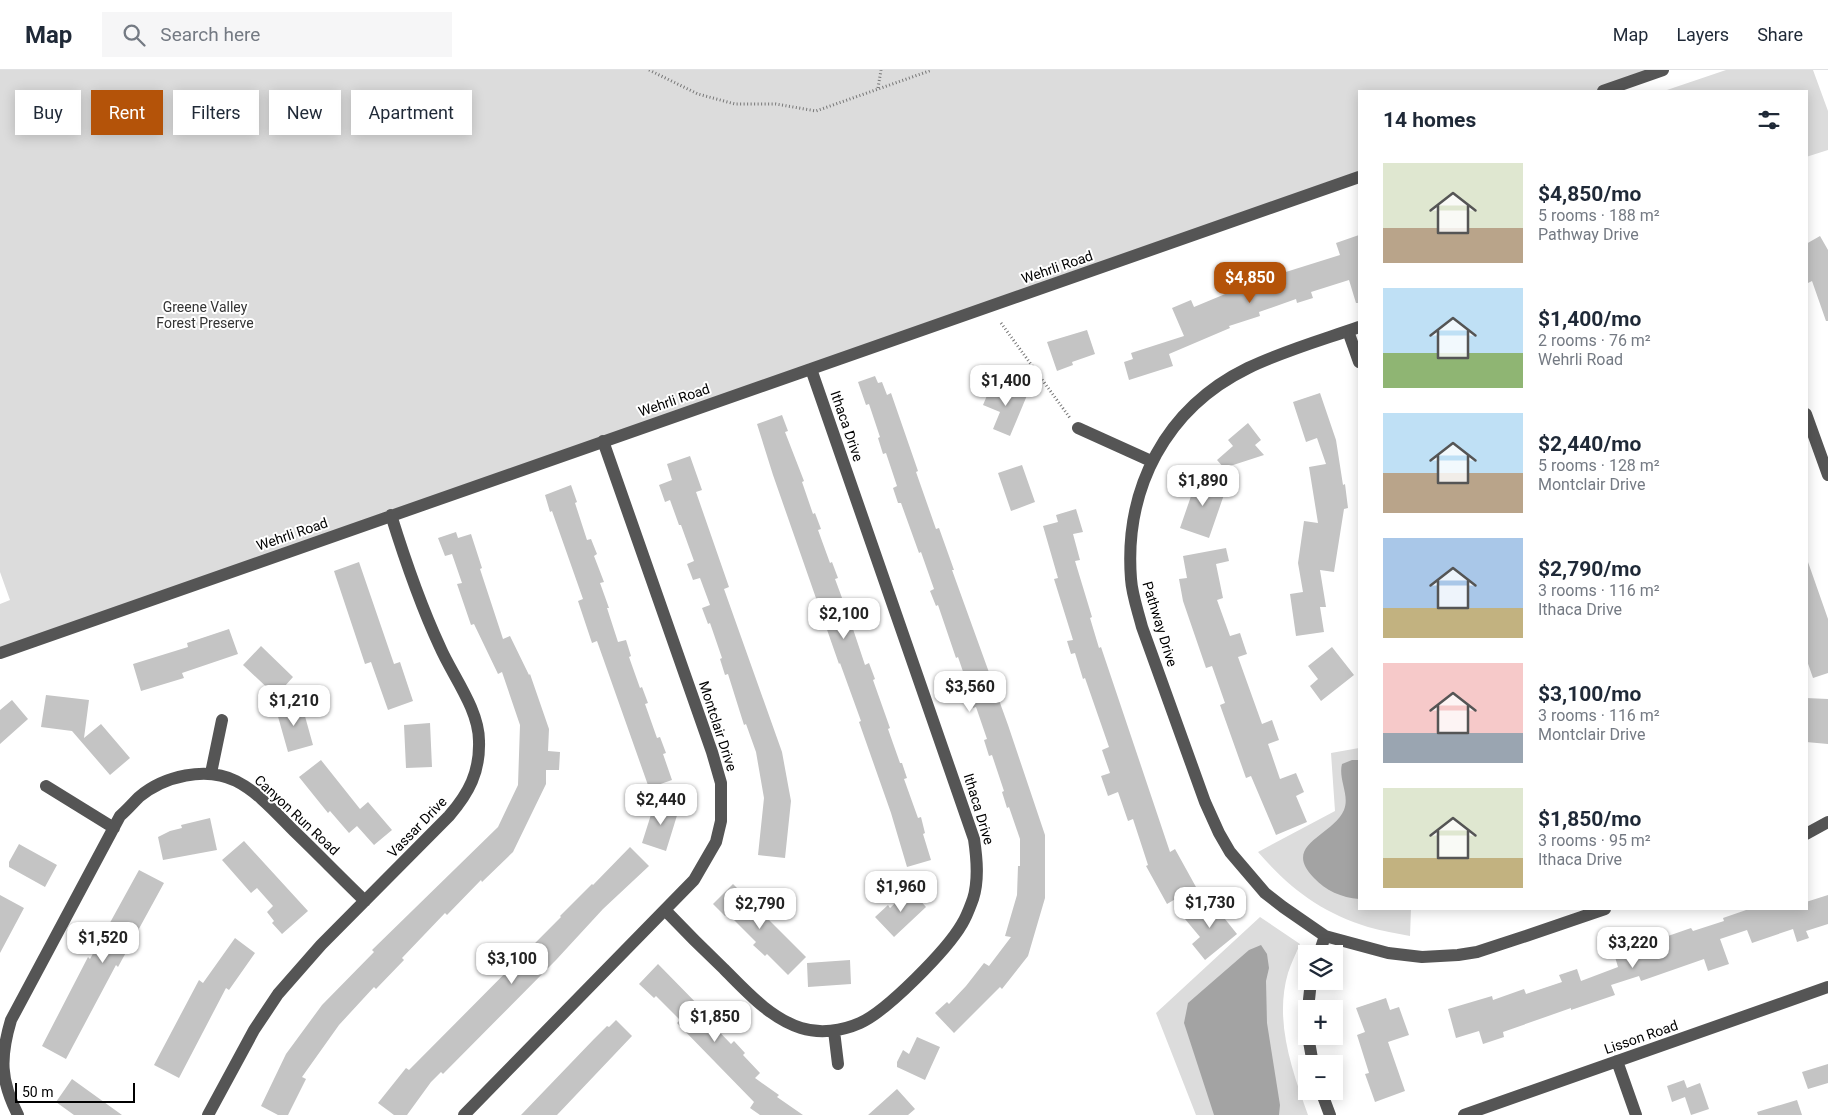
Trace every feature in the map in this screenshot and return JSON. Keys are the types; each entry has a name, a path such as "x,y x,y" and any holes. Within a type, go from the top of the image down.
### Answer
{"street":[{"path":"1610,90 1637,86 1663,70"},
{"name":"Wehrli Road","path":"0,653 1358,177"},
{"path":"1353,329 1358,356"},
{"name":"Pathway Drive","path":"1353,329 1263,361 1225,381 1206,394 1178,422 1162,444 1145,474 1132,524 1130,551 1131,580 1142,627 1205,802 1230,852 1265,893 1325,936 1388,953 1422,956 1458,955 1477,952 1602,910"},
{"name":"Ithaca Drive","path":"665,910 752,997 773,1014 803,1029 834,1031 861,1023 882,1009 946,946 963,923 973,899 977,863 974,839 811,369"},
{"path":"1808,420 1828,475"},
{"path":"1078,428 1152,461"},
{"name":"Montclair Drive","path":"464,1115 694,880 716,842 721,821 721,783 712,752 603,441"},
{"name":"Vassar Drive","path":"208,1115 254,1030 278,994 322,945 450,816 464,799 475,775 479,740 472,710 440,649 423,608 391,515"},
{"path":"211,774 222,720"},
{"name":"Canyon Run Road","path":"18,1115 2,1085 1,1055 11,1020 120,816 140,797 158,785 186,775 211,774 227,777 238,782 275,812 365,901"},
{"path":"46,786 114,828"},
{"path":"1808,833 1828,822"},
{"path":"1322,945 1325,936"},
{"name":"Lisson Road","path":"1464,1115 1828,986"},
{"path":"834,1031 838,1064"},
{"path":"1617,1061 1636,1115"},
{"path":"1325,1100 1330,1115"}],"path":[{"path":"649,70 698,94 735,104 776,104 816,111 932,70"},
{"path":"878,89 881,70"},
{"path":"1001,323 1078,428"}],"green space":[{"name":"Greene Valley Forest Preserve","path":"0,70 1654,70 1605,90 1358,90 1358,177 0,653 0,604 10,600 0,572"},
{"path":"1726,70 1813,70 1828,111 1828,150 1808,156 1808,90 1667,90"},
{"path":"1358,748 1358,910 1411,910 1410,936 1368,927 1321,907 1294,888 1258,852 1335,811 1331,753"},
{"path":"1260,917 1300,944 1288,973 1283,1009 1287,1045 1298,1087 1298,1100 1303,1100 1308,1115 1196,1115 1156,1013"}],"shaded area":[{"path":"1358,760 1358,899 1340,895 1323,886 1305,866 1303,857 1312,841 1330,827 1344,810 1346,799 1341,775 1342,764"},
{"path":"1261,945 1267,954 1269,968 1266,981 1267,1023 1280,1105 1279,1115 1214,1115 1184,1023 1188,1003 1249,950"}],"building":[{"path":"1358,235 1358,303 1356,303 1349,280 1311,292 1313,298 1297,303 1296,299 1259,312 1260,316 1229,326 1230,328 1169,354 1173,366 1129,380 1124,362 1133,359 1131,353 1184,336 1172,308 1191,300 1194,307 1230,292 1229,290 1252,282 1249,273 1269,266 1273,276 1340,255 1336,243"},
{"path":"1820,236 1828,250 1828,321 1826,321 1812,281 1808,283 1808,243"},
{"path":"1087,330 1095,354 1072,362 1073,365 1057,371 1047,342"},
{"path":"875,376 878,383 882,382 887,395 891,393 918,471 916,472 936,529 939,528 954,570 952,570 1008,725 1045,835 1045,898 1028,956 1002,989 1000,987 954,1033 935,1013 947,1002 949,1004 984,963 989,966 1011,937 1005,936 1017,895 1020,839 1009,807 1007,808 1002,792 1004,791 992,755 989,756 984,740 987,739 976,707 973,708 968,692 970,692 958,657 956,658 938,605 936,606 930,591 934,589 921,552 919,553 901,503 898,503 893,488 897,486 886,453 883,454 878,438 880,437 869,404 866,405 858,382"},
{"path":"1004,383 1028,393 1010,436 993,429 1000,412 983,405 991,386 1001,391"},
{"path":"1320,393 1336,440 1348,508 1344,509 1334,572 1320,570 1326,607 1320,607 1324,632 1296,636 1290,594 1303,592 1298,563 1304,521 1318,523 1309,467 1326,464 1317,438 1306,442 1293,402"},
{"path":"782,415 788,431 785,432 804,481 802,482 813,514 815,513 821,529 818,530 830,563 832,562 838,578 835,579 848,614 850,613 855,628 853,629 865,665 869,663 875,679 873,680 890,728 888,729 907,778 904,779 918,818 921,817 925,833 923,834 931,860 907,867 891,813 859,722 861,721 839,664 773,475 757,424"},
{"path":"1248,423 1261,440 1255,445 1264,455 1224,468 1217,460 1233,446 1228,440"},
{"path":"690,456 702,490 696,492 729,587 724,589 782,752 791,801 785,858 758,855 764,798 756,752 746,724 744,725 728,674 725,675 720,659 722,658 710,623 708,624 702,608 710,605 700,578 693,580 687,564 694,561 681,525 679,525 670,500 665,502 659,485 672,480 667,464"},
{"path":"1022,465 1035,502 1011,511 998,473"},
{"path":"1198,476 1227,486 1209,538 1180,528"},
{"path":"571,485 587,540 591,539 597,554 594,556 604,582 600,583 618,642 626,640 631,656 629,657 640,688 642,687 648,703 645,704 657,738 660,737 666,753 663,754 672,780 649,788 597,641 592,643 578,601 583,599 545,495"},
{"path":"1076,509 1083,532 1073,534 1080,560 1075,561 1099,648 1101,647 1170,852 1175,849 1196,887 1167,904 1146,866 1148,865 1133,819 1128,821 1118,792 1108,796 1101,776 1110,773 1102,750 1109,747 1085,678 1083,679 1075,653 1071,654 1067,641 1073,640 1054,579 1058,578 1043,526 1058,522 1056,515"},
{"path":"456,532 458,538 471,534 482,568 480,569 503,639 510,636 530,674 549,729 548,751 560,752 559,770 546,770 546,784 513,852 482,882 481,880 447,915 445,913 402,958 404,960 376,989 374,987 339,1025 302,1077 306,1079 288,1115 278,1115 261,1106 286,1054 322,1005 374,952 372,950 498,827 518,785 520,725 502,672 498,674 474,624 471,625 457,584 462,583 452,554 445,556 438,538"},
{"path":"1226,548 1229,561 1216,564 1223,598 1217,600 1230,636 1240,633 1247,654 1238,657 1262,724 1272,720 1279,740 1268,744 1280,779 1296,773 1304,792 1296,796 1307,822 1276,835 1251,776 1246,778 1220,705 1225,703 1212,666 1206,668 1183,601 1179,579 1187,578 1183,556"},
{"path":"359,562 394,664 400,662 413,701 388,710 371,662 365,664 334,571"},
{"path":"1808,562 1828,619 1828,673 1813,678 1808,664"},
{"path":"229,629 238,654 182,673 184,678 141,691 133,664 188,647 187,643"},
{"path":"261,646 293,677 276,696 243,665"},
{"path":"1332,647 1354,675 1321,701 1310,686 1318,679 1308,666"},
{"path":"46,695 89,700 84,738 101,724 130,758 110,775 72,731 41,727"},
{"path":"1808,698 1828,699 1828,744 1808,742"},
{"path":"12,700 28,719 0,744 0,710"},
{"path":"301,702 313,745 288,752 277,708"},
{"path":"430,723 432,767 406,768 404,725"},
{"path":"321,760 360,809 368,802 392,830 374,845 357,826 349,833 330,811 328,813 299,777"},
{"path":"655,802 679,809 666,851 642,843"},
{"path":"210,818 217,850 163,860 158,837 182,828 181,825"},
{"path":"244,841 308,911 282,934 272,923 274,921 267,912 273,906 257,888 251,893 222,860"},
{"path":"19,844 57,865 45,887 9,867 9,862"},
{"path":"630,847 649,866 603,909 556,960 443,1074 441,1072 431,1082 407,1115 394,1115 378,1103 406,1068 409,1070"},
{"path":"139,870 164,883 118,967 116,965 66,1059 42,1046 88,957 90,959"},
{"path":"733,884 806,957 788,975 767,954 765,956 753,945 756,942 727,913 725,916 713,904"},
{"path":"910,889 926,907 894,937 875,917 888,905 890,908"},
{"path":"0,895 24,908 0,953"},
{"path":"1828,895 1828,924 1806,931 1809,938 1797,942 1793,929 1752,943 1747,930 1720,939 1729,964 1708,971 1704,959 1641,981 1639,976 1611,985 1615,995 1503,1032 1504,1037 1483,1044 1479,1031 1456,1038 1448,1009 1492,996 1493,1000 1524,989 1526,994 1562,982 1559,975 1577,969 1581,981 1618,967 1615,957 1668,938 1668,936 1691,928 1693,931 1724,921 1723,918 1746,910 1808,910 1808,901"},
{"path":"1209,899 1237,934 1205,960 1192,944 1200,937 1185,919"},
{"path":"235,938 255,953 229,990 226,988 179,1078 154,1065 199,980 203,983"},
{"path":"850,960 851,984 808,987 807,963"},
{"path":"658,964 708,1015 706,1018 731,1044 734,1041 745,1053 743,1055 760,1073 755,1078 779,1095 777,1097 803,1115 760,1115 750,1108 754,1102 677,1023 680,1020 656,996 654,998 639,984"},
{"path":"1386,998 1390,1010 1399,1007 1409,1035 1388,1042 1405,1091 1375,1102 1365,1074 1369,1073 1357,1035 1365,1032 1356,1008"},
{"path":"616,1020 632,1036 557,1115 521,1115 607,1026 609,1027"},
{"path":"917,1037 940,1047 925,1080 897,1067 897,1062 903,1050 909,1054"},
{"path":"1828,1064 1828,1083 1808,1089 1802,1072"},
{"path":"72,1079 122,1115 74,1115 56,1102"},
{"path":"1684,1080 1687,1088 1700,1083 1709,1109 1691,1115 1685,1097 1672,1102 1667,1086"},
{"path":"897,1089 915,1109 908,1115 868,1115"},
{"path":"1797,1100 1802,1115 1758,1115 1757,1112"}]}
